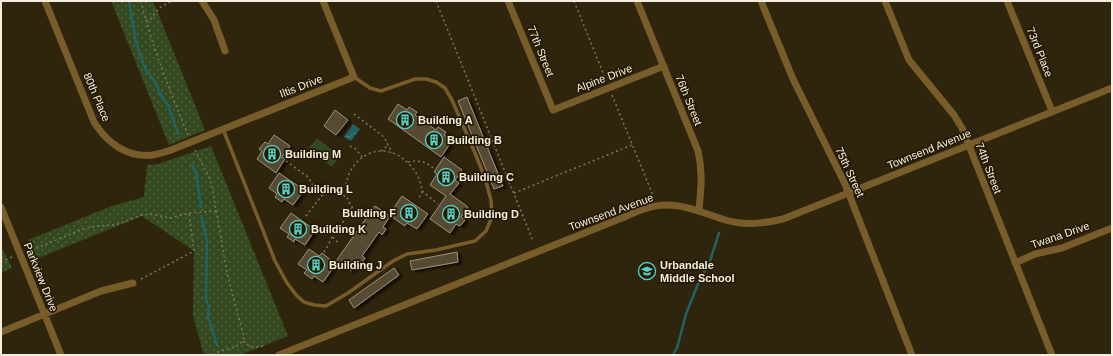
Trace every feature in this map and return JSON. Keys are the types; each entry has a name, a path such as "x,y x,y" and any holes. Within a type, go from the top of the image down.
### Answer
{"street":[{"name":"80th Place","path":"45,1 94,122 100,132 118,148 129,153 153,155 170,150 256,116"},
{"path":"202,1 214,20 225,51"},
{"path":"323,1 354,77"},
{"name":"77th Street","path":"508,1 553,110"},
{"name":"76th Street","path":"637,1 698,151 702,168 699,210"},
{"name":"75th Street","path":"761,1 793,79 849,194 912,355"},
{"name":"74th Street","path":"885,1 909,60 954,115 962,128 1052,355"},
{"name":"73rd Place","path":"1007,1 1052,112"},
{"name":"Alpine Drive","path":"553,110 664,66"},
{"name":"Iltis Drive","path":"256,116 354,77"},
{"name":"Townsend Avenue","path":"279,355 288,353 622,218 657,206 667,205 699,210 730,221 742,223 765,223 783,219 1112,88"},
{"name":"Parkview Drive","path":"1,207 60,355"},
{"name":"Twana Drive","path":"1015,263 1035,254 1062,248 1112,228"},
{"path":"1,332 101,291 134,283"}],"lane":[{"path":"223,129 275,261 287,283 297,296 304,302 326,306 348,293 393,260 407,254 474,241 486,231 492,217 491,200 485,178 475,152 452,100 445,88 436,82 426,79 415,79 381,91 370,88 354,77"}],"path":[{"path":"141,1 173,99 212,186 227,273 243,341 250,347 253,348 263,346 264,349"},
{"path":"146,20 150,20 159,8 172,1"},
{"path":"436,1 533,241"},
{"path":"574,1 657,206"},
{"path":"354,114 381,134 386,140 392,153"},
{"path":"514,193 632,145"},
{"path":"350,146 356,149 362,157"},
{"path":"381,152 388,146"},
{"path":"360,215 351,208 347,198 349,173 362,157 373,151 398,154 408,162 417,174 422,190 438,204"},
{"path":"286,161 308,177 314,188 323,194"},
{"path":"408,162 422,161 433,168"},
{"path":"306,216 323,194 334,192 347,183"},
{"path":"418,198 422,190"},
{"path":"334,192 347,198"},
{"path":"324,252 336,229 350,214 351,208"},
{"path":"1,262 91,226 118,224 142,215 151,214 170,218 189,213 216,210"},
{"path":"134,283 194,251 189,213"},
{"path":"333,237 339,244"},
{"path":"214,355 215,353 237,346 243,341"}],"green space":[{"path":"111,1 153,1 205,130 169,145"},
{"path":"317,138 340,156 332,167 308,149"},
{"path":"211,146 288,336 240,355 204,355 193,316 194,251 142,216 36,259 28,240 112,206 144,197 147,165 158,164"},
{"path":"1,250 3,250 12,268 1,273"}],"water":[{"path":"353,124 360,129 351,141 344,137"}],"building":[{"path":"467,97 503,186 494,189 458,101"},
{"path":"398,104 407,110 409,107 417,112 415,115 436,130 438,127 446,132 444,135 452,141 441,157 388,119"},
{"path":"335,110 348,120 336,135 324,126"},
{"name":"Building M","path":"274,135 290,146 282,157 285,159 276,173 257,159 262,151 259,149 265,142 268,144"},
{"path":"444,157 462,170 455,180 459,183 450,194 468,207 461,217 465,220 460,226 456,224 450,233 430,219 446,196 430,185 437,174 434,172"},
{"name":"Building L","path":"279,173 304,190 293,205 284,199 282,202 275,197 277,194 269,188"},
{"name":"Building F","path":"402,196 428,214 417,229 407,223 405,226 389,215"},
{"path":"375,206 390,216 383,227 386,229 382,235 379,232 362,256 365,258 361,264 357,262 351,271 336,261"},
{"name":"Building K","path":"291,213 315,230 305,245 295,239 294,242 287,237 289,234 280,228"},
{"name":"Building J","path":"309,249 319,256 322,253 336,264 323,282 314,276 312,279 304,273 307,270 298,264"},
{"path":"457,252 458,262 412,270 410,261"},
{"path":"394,268 399,275 354,308 349,300"}],"waterway":[{"path":"129,1 136,42 140,54 146,70 156,83 160,94 168,105 178,134"},
{"path":"192,164 196,173 201,207"},
{"path":"201,216 207,240 206,298 209,308 208,316 217,345"},
{"path":"673,355 677,348 686,314 698,284 710,261 719,233"}],"place":[{"name":"Building A","path":"405,120"},
{"name":"Building B","path":"434,140"},
{"name":"Building M","path":"272,154"},
{"name":"Building C","path":"446,177"},
{"name":"Building L","path":"286,189"},
{"name":"Building F","path":"409,213"},
{"name":"Building D","path":"451,214"},
{"name":"Building K","path":"298,229"},
{"name":"Building J","path":"316,265"},
{"name":"Urbandale Middle School","path":"647,271"}]}
